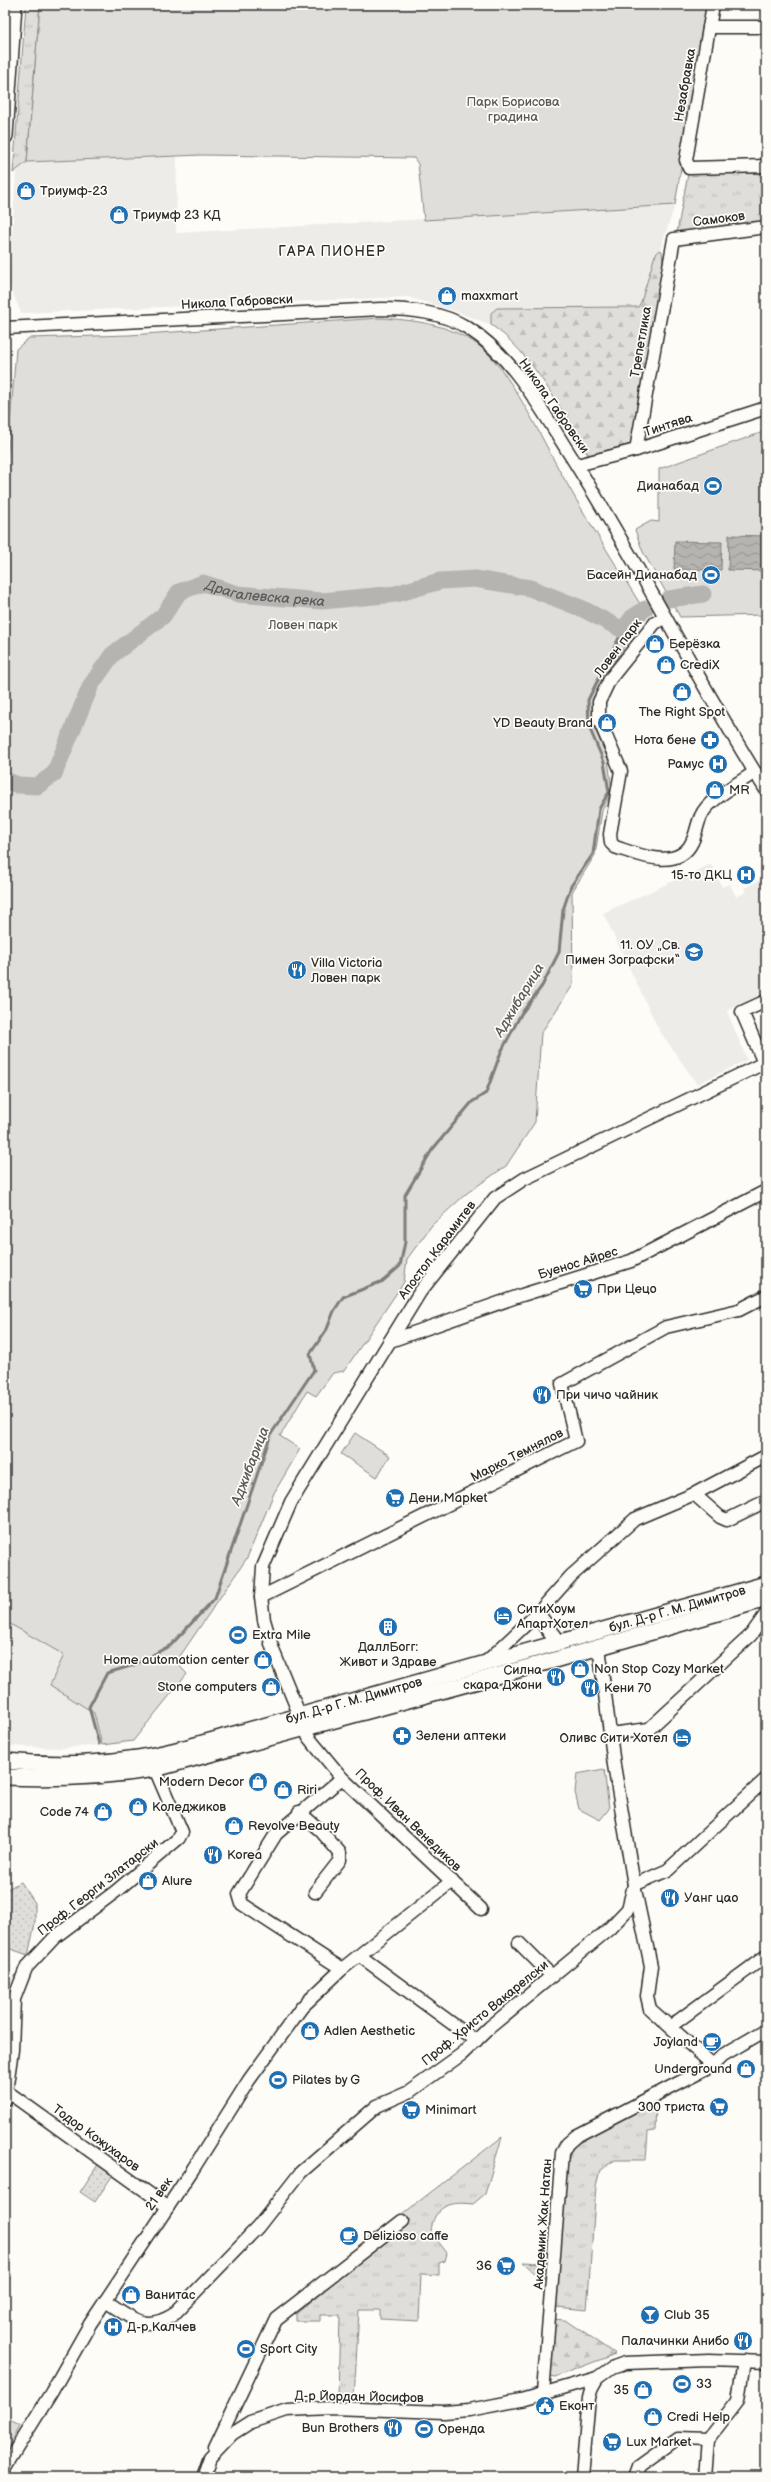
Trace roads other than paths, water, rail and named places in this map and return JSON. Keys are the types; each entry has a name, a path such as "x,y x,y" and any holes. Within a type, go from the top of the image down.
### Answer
{"main road":[{"path":"5,136 14,5"},
{"name":"бул. Д-р Г. М. Димитров","path":"5,1777 58,1778 105,1776 155,1769 484,1664 766,1584"},
{"name":"бул. Д-р Г. М. Димитров","path":"5,1761 71,1764 130,1759 176,1750 302,1723 599,1647 766,1599"},
{"path":"537,1614 559,1643"}],"street":[{"name":"Незабравка","path":"713,5 686,160 689,168 766,166"},
{"path":"709,27 766,27"},
{"name":"Самоков","path":"674,239 766,227"},
{"name":"Трепетлика","path":"636,450 674,239"},
{"name":"Никола Габровски","path":"5,328 381,308 426,312 450,319 468,329 503,359 525,385 577,465 766,790"},
{"name":"Тинтява","path":"577,465 636,450 766,408"},
{"name":"Ловен парк","path":"665,617 654,623 610,679 599,702 599,720 621,771 610,834 611,843 615,847 658,860 684,852 692,843 699,817 706,807 755,772"},
{"name":"Апостол Карамитев","path":"302,1723 273,1650 264,1620 261,1596 263,1567 291,1502 420,1292 494,1198 524,1178 764,1063 742,1012 766,1001"},
{"name":"Буенос Айрес","path":"390,1341 522,1295 631,1261 766,1191"},
{"name":"Марко Темнялов","path":"261,1596 576,1441 562,1384 666,1327 739,1310 766,1296"},
{"path":"484,1664 537,1614 571,1576 635,1519 694,1494 766,1456"},
{"path":"694,1494 720,1517 727,1520 766,1501"},
{"path":"610,1734 649,1729 751,1635 766,1614"},
{"name":"Проф. Христо Вакарелски","path":"599,1647 610,1734 634,1885 651,1966 647,1996 650,2009 671,2026 713,2065"},
{"name":"Проф. Иван Венедиков","path":"302,1723 318,1749 342,1778 481,1910"},
{"name":"Проф. Георги Златарски","path":"6,2093 14,1999 26,1968 55,1937 115,1892 179,1838 182,1832 155,1769"},
{"path":"342,1778 299,1812 276,1834 239,1894 239,1900 342,1969"},
{"path":"634,1885 668,1870 765,1783"},
{"path":"299,1812 321,1831 340,1853 340,1860 315,1892"},
{"name":"21 век","path":"5,2467 105,2301 168,2207 249,2080 302,2008 342,1969 452,1881"},
{"name":"Проф. Христо Вакарелски","path":"105,2301 144,2324 160,2323 173,2315 258,2226 301,2172 377,2106 409,2092 476,2041 490,2027 609,1929 628,1909 634,1885"},
{"path":"519,1943 552,1976"},
{"path":"360,1956 476,2041"},
{"path":"671,2026 766,1956"},
{"name":"Академик Жак Натан","path":"543,2393 562,2153 567,2144 576,2136 713,2065 723,2055 766,2030"},
{"name":"Тодор Кожухаров","path":"6,2093 168,2207"},
{"path":"210,2457 276,2319 402,2221"},
{"name":"Д-р Йордан Йосифов","path":"203,2477 210,2457 232,2434 251,2422 287,2410 332,2408 450,2412 497,2406 597,2378 611,2368 635,2361 766,2362"},
{"path":"705,2477 708,2439 738,2400 744,2361"},
{"path":"582,2477 589,2398 592,2387 597,2378"},
{"path":"635,2477 639,2466 678,2438 708,2439"}],"water":[{"path":"729,535 766,536 766,571 728,570"},
{"path":"675,541 722,542 721,570 674,569"}],"waterway":[{"name":"Драгалевска река","path":"5,780 18,785 37,786 54,774 91,685 112,655 163,616 179,592 203,583 238,594 322,601 396,594 440,581 475,579 530,588 583,609 623,630 632,618 645,609"},
{"path":"669,599 703,594"},
{"name":"Аджибарица","path":"99,1744 89,1707 107,1673 134,1665 171,1645 215,1598 271,1434 314,1370 310,1354 327,1329 334,1311 343,1297 383,1281 400,1266 405,1242 405,1195 432,1150 472,1102 486,1093 501,1052 521,1014 542,986 559,952 563,910 571,886 593,854 599,809 609,792 604,762 589,727 588,700 623,630"}],"place":[{"name":"Триумф-23","path":"26,191"},
{"name":"Триумф 23 КД","path":"119,215"},
{"name":"maxxmart","path":"447,296"},
{"name":"Дианабад","path":"713,486"},
{"name":"Басейн Дианабад","path":"711,575"},
{"name":"Берёзка","path":"655,644"},
{"name":"CrediX","path":"666,665"},
{"name":"The Right Spot","path":"682,692"},
{"name":"YD Beauty Brand","path":"607,723"},
{"name":"Нота бене","path":"710,740"},
{"name":"Рамус","path":"718,764"},
{"name":"MR","path":"715,790"},
{"name":"15-то ДКЦ","path":"746,875"},
{"name":"11. ОУ „Св. Пимен Зографски“","path":"694,952"},
{"name":"Villa Victoria Ловен парк","path":"297,970"},
{"name":"При Цецо","path":"583,1289"},
{"name":"При чичо чайник","path":"542,1395"},
{"name":"Дени Mapket","path":"395,1498"},
{"name":"СитиХоум АпартХотел","path":"503,1616"},
{"name":"ДаллБогг: Живот и Здраве","path":"388,1627"},
{"name":"Extra Mile","path":"238,1635"},
{"name":"Home automation center","path":"263,1660"},
{"name":"Non Stop Cozy Market","path":"580,1669"},
{"name":"Силна скара Джони","path":"556,1677"},
{"name":"Stone computers","path":"271,1687"},
{"name":"Кени 70","path":"590,1688"},
{"name":"Зелени аптеки","path":"402,1736"},
{"name":"Оливс Сити Хотел","path":"682,1738"},
{"name":"Modern Decor","path":"258,1782"},
{"name":"Riri","path":"283,1790"},
{"name":"Коледжиков","path":"138,1807"},
{"name":"Code 74","path":"103,1812"},
{"name":"Revolve Beauty","path":"234,1826"},
{"name":"Korea","path":"213,1855"},
{"name":"Alure","path":"148,1881"},
{"name":"Уанг цао","path":"670,1898"},
{"name":"Adlen Aesthetic","path":"310,2031"},
{"name":"Joyland","path":"712,2042"},
{"name":"Underground","path":"746,2069"},
{"name":"Pilates by G","path":"278,2080"},
{"name":"300 триста","path":"719,2107"},
{"name":"Minimart","path":"411,2110"},
{"name":"Delizioso caffe","path":"349,2236"},
{"name":"36","path":"506,2266"},
{"name":"Ванитас","path":"131,2295"},
{"name":"Club 35","path":"650,2315"},
{"name":"Д-р Калчев","path":"113,2327"},
{"name":"Палачинки Анибо","path":"743,2341"},
{"name":"Sport City","path":"246,2349"},
{"name":"33","path":"682,2384"},
{"name":"35","path":"643,2390"},
{"name":"Еконт","path":"545,2406"},
{"name":"Credi Help","path":"653,2417"},
{"name":"Bun Brothers","path":"393,2428"},
{"name":"Оренда","path":"424,2429"},
{"name":"Lux Market","path":"612,2442"}],"district":[{"name":"ГАРА ПИОНЕР","path":"332,251"}],"park label":[{"name":"Парк Борисова градина","path":"513,110"}]}
